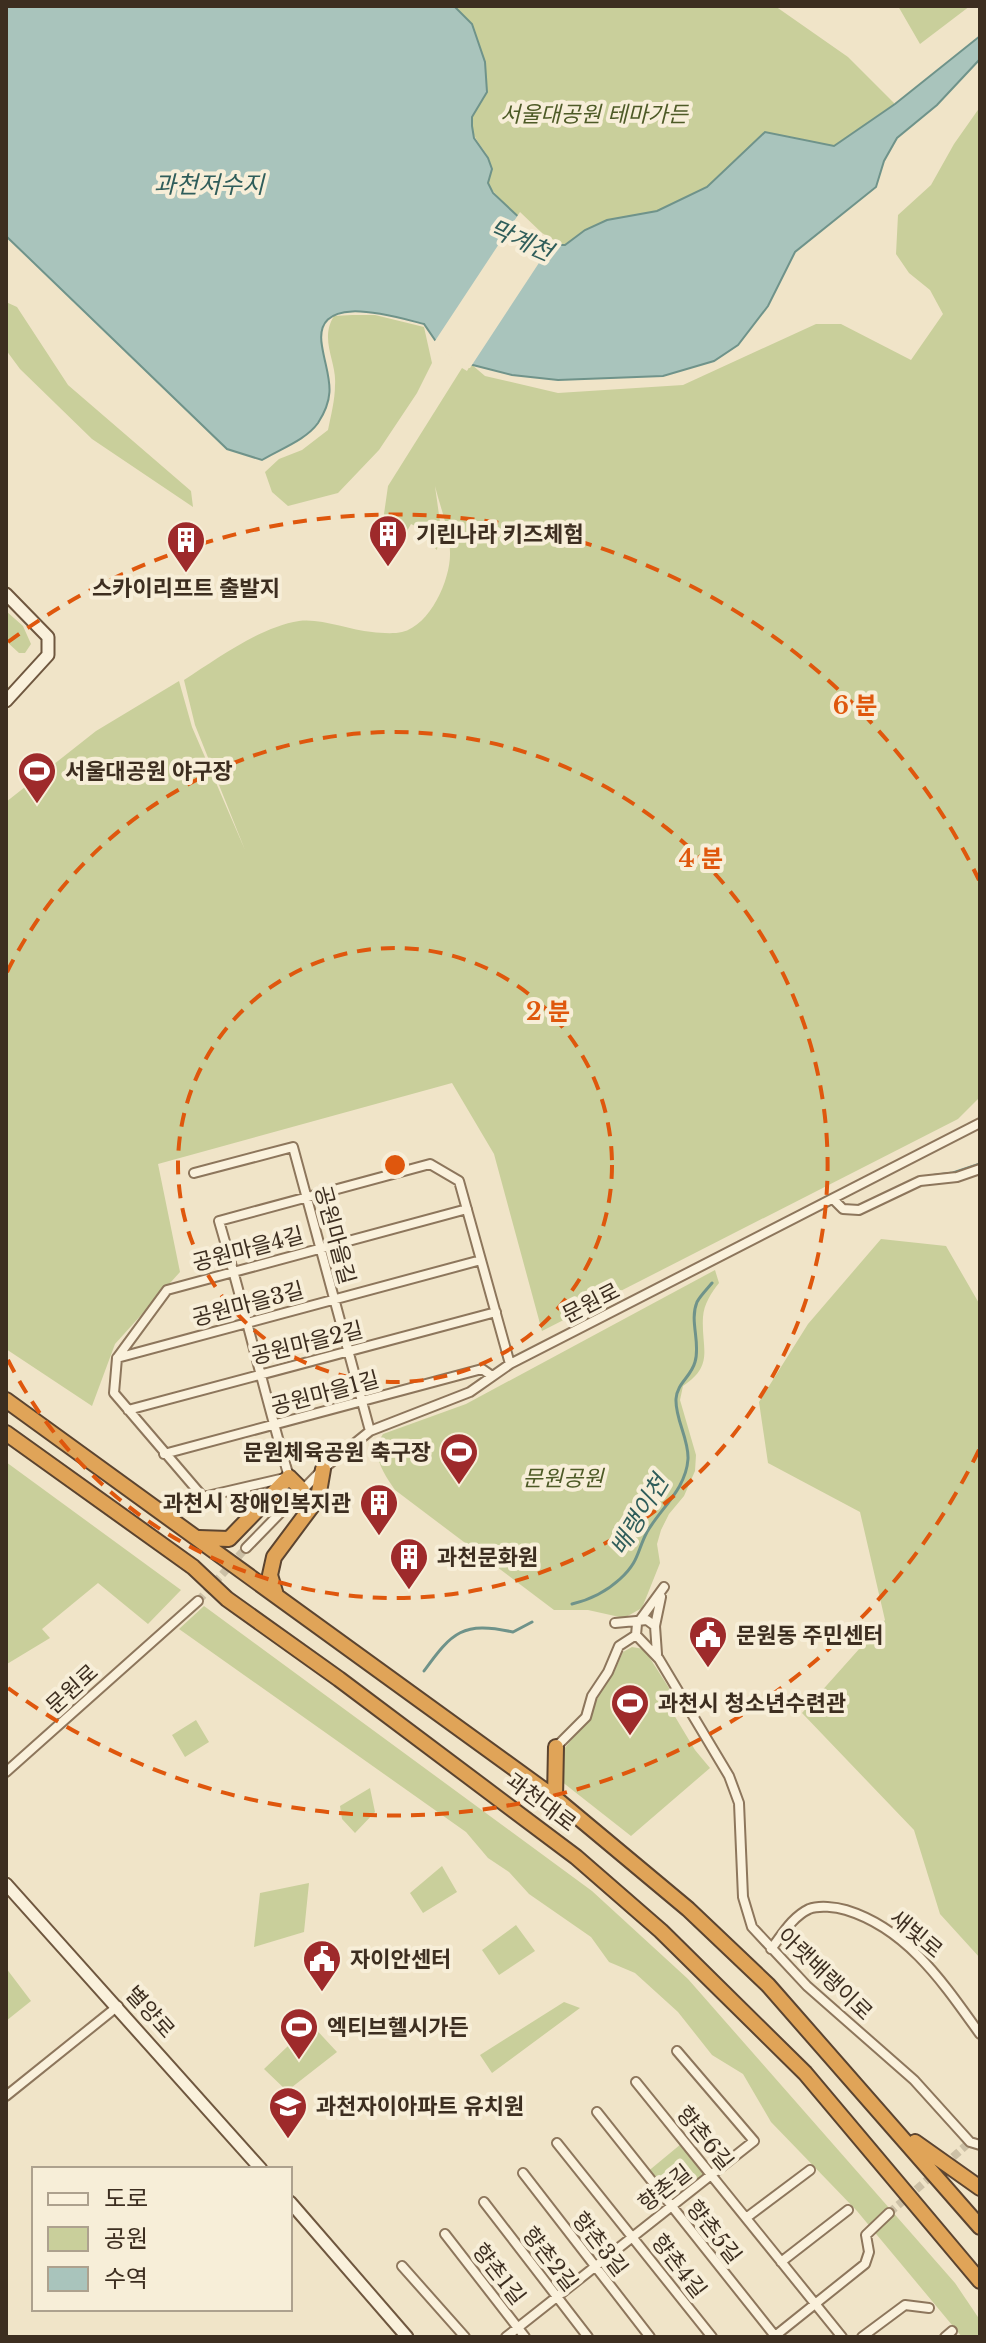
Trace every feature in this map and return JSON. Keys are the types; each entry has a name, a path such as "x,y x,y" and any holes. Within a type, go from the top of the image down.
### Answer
{"highway":[{"name":"과천대로","path":"6,1400 555,1798 688,1909 768,1985 980,2227"},
{"name":"과천대로","path":"6,1433 193,1567 227,1599 525,1816 629,1903 805,2073 980,2281"},
{"path":"277,1595 270,1575 274,1557 318,1498 323,1469"},
{"path":"198,1538 229,1539 289,1477 302,1490"},
{"path":"555,1798 556,1747"},
{"path":"895,2127 980,2188"}],"street":[{"path":"6,594 48,637 48,655 6,701"},
{"name":"문원로","path":"246,1548 323,1469 370,1431 470,1392 510,1364 980,1123"},
{"name":"공원마을길","path":"194,1173 293,1147 370,1431"},
{"path":"117,1358 114,1393 203,1497 289,1477 219,1221 430,1164 459,1181 510,1364"},
{"path":"833,1199 843,1209 859,1210 920,1181 957,1177 980,1169"},
{"name":"공원마을4길","path":"117,1358 167,1290 467,1209"},
{"name":"공원마을3길","path":"117,1358 481,1260"},
{"name":"공원마을2길","path":"128,1410 496,1312"},
{"name":"공원마을1길","path":"164,1454 482,1369 492,1376"},
{"path":"638,1636 641,1621 664,1587 655,1630 651,1639 638,1636 615,1623 641,1621 650,1621 655,1630 659,1659"},
{"name":"문원로","path":"6,1772 198,1601"},
{"path":"638,1636 659,1659"},
{"path":"556,1747 586,1717 592,1696 608,1672 619,1646 638,1636"},
{"name":"아랫배랭이로","path":"659,1659 729,1776 739,1803 743,1897 752,1927 807,1986 914,2080 970,2142 980,2145"},
{"name":"별양로","path":"6,1884 259,2167"},
{"name":"새빛로","path":"771,1949 795,1918 812,1907 838,1908 861,1915 910,1946 952,1994 980,2034"},
{"path":"6,2096 118,2006"},
{"name":"향촌길","path":"506,2337 754,2141 677,2051"},
{"name":"향촌6길","path":"636,2082 842,2337"},
{"name":"향촌5길","path":"597,2112 775,2336"},
{"name":"향촌4길","path":"557,2143 712,2337"},
{"path":"746,2218 810,2170"},
{"name":"향촌3길","path":"523,2173 650,2337"},
{"name":"향촌2길","path":"484,2202 588,2337"},
{"path":"292,2204 407,2337"},
{"path":"781,2262 848,2210"},
{"path":"775,2336 865,2264 869,2252 866,2235 889,2213"},
{"name":"향촌1길","path":"445,2234 525,2337"},
{"path":"402,2266 465,2337"},
{"path":"862,2337 905,2305 929,2308"}],"green space":[{"name":"서울대공원 테마가든","path":"454,6 775,6 848,57 895,104 834,146 765,132 707,187 657,211 607,220 585,230 565,245 554,244 517,216 489,184 490,162 472,126 474,112 487,92 472,24"},
{"path":"898,6 970,6 920,44"},
{"path":"980,107 980,1097 958,1119 542,1331 494,1154 452,1083 158,1164 180,1272 115,1344 92,1406 6,1349 6,802 96,731 179,681 192,727 245,850 195,725 184,680 239,645 284,624 316,621 363,631 391,633 412,628 422,620 437,599 447,574 450,544 447,527 435,486 440,522 437,550 427,541 430,533 411,524 407,531 399,527 392,535 384,514 388,486 462,368 467,371 471,364 485,376 558,393 683,385 816,324 841,324 911,360 943,314 930,290 909,273 896,254 898,215 931,185"},
{"path":"6,302 17,307 68,385 191,491 193,507 92,439 20,369 6,350"},
{"path":"375,315 424,327 432,363 417,393 379,450 338,493 288,506 272,492 265,472 279,459 302,450 328,430 335,376 328,334 334,316"},
{"path":"6,611 23,626 31,644 25,653 19,653 6,641"},
{"path":"881,1239 946,1246 980,1305 980,1958 940,1914 914,1830 802,1713 885,1620 860,1512 768,1463 759,1402 808,1324"},
{"name":"문원공원","path":"715,1270 719,1283 708,1299 703,1317 703,1363 683,1386 680,1400 696,1455 695,1471 684,1496 661,1530 657,1544 660,1563 642,1608 624,1618 588,1610 554,1610 395,1490 378,1456 377,1449 383,1434 466,1404"},
{"path":"6,1462 181,1590 148,1624 98,1583 42,1629 50,1638 7,1664"},
{"path":"204,1606 592,1891 688,1979 955,2283 980,2320 980,2337 962,2337 857,2211 771,2122 743,2074 712,2055 678,2012 635,1973 609,1962 591,1937 529,1894 509,1872 488,1858 466,1832 179,1629"},
{"name":"과천시 청소년수련관","path":"632,1647 644,1649 669,1688 673,1713 710,1768 631,1836 547,1770 590,1717 597,1696 614,1672 623,1652"},
{"path":"196,1720 209,1742 185,1757 172,1735"},
{"path":"370,1788 375,1812 355,1833 342,1819 340,1806"},
{"path":"442,1866 457,1892 423,1913 410,1893"},
{"path":"309,1883 304,1932 254,1947 260,1893"},
{"path":"516,1925 535,1951 499,1975 482,1950"},
{"path":"6,1968 31,2001 6,2021"},
{"path":"564,2002 580,2008 492,2073 480,2055"},
{"name":"엑티브헬시가든","path":"311,2024 337,2052 287,2091 264,2069"},
{"path":"681,2144 707,2176 692,2189 680,2176 661,2192 646,2173"}],"water":[{"name":"과천저수지","path":"6,6 454,6 472,24 485,62 487,92 472,117 472,126 474,138 492,169 488,183 493,193 539,236 555,245 565,245 585,230 607,220 657,211 707,187 765,132 834,146 895,104 980,36 980,59 937,105 897,138 884,161 876,187 795,252 768,306 738,345 714,361 663,376 558,380 512,375 469,364 435,340 424,324 376,313 342,313 330,318 322,329 329,384 324,412 307,434 262,460 227,449 6,236"}],"pier":[{"path":"520,212 554,240 470,368 467,368 433,344"}],"waterway":[{"name":"배랭이천","path":"929,1176 953,1173 980,1164"},
{"name":"배랭이천","path":"572,1604 604,1591 626,1573 647,1532 683,1480 688,1452 676,1399 695,1362 694,1317 697,1302 712,1283"},
{"name":"배랭이천","path":"424,1671 443,1647 460,1633 482,1628 513,1632 532,1622"}],"tunnel":[{"path":"198,1601 246,1548"},
{"path":"944,2165 970,2142"},
{"path":"889,2213 934,2174"}],"place":[{"name":"기린나라 키즈체험","path":"388,568"},
{"name":"스카이리프트 출발지","path":"186,574"},
{"name":"서울대공원 야구장","path":"37,805"},
{"name":"문원체육공원 축구장","path":"459,1486"},
{"name":"과천시 장애인복지관","path":"379,1537"},
{"name":"과천문화원","path":"409,1591"},
{"name":"문원동 주민센터","path":"708,1669"},
{"name":"과천시 청소년수련관","path":"630,1737"},
{"name":"자이안센터","path":"322,1993"},
{"name":"엑티브헬시가든","path":"299,2061"},
{"name":"과천자이아파트 유치원","path":"288,2140"}],"water label":[{"name":"막계천","path":"521,240"}]}
